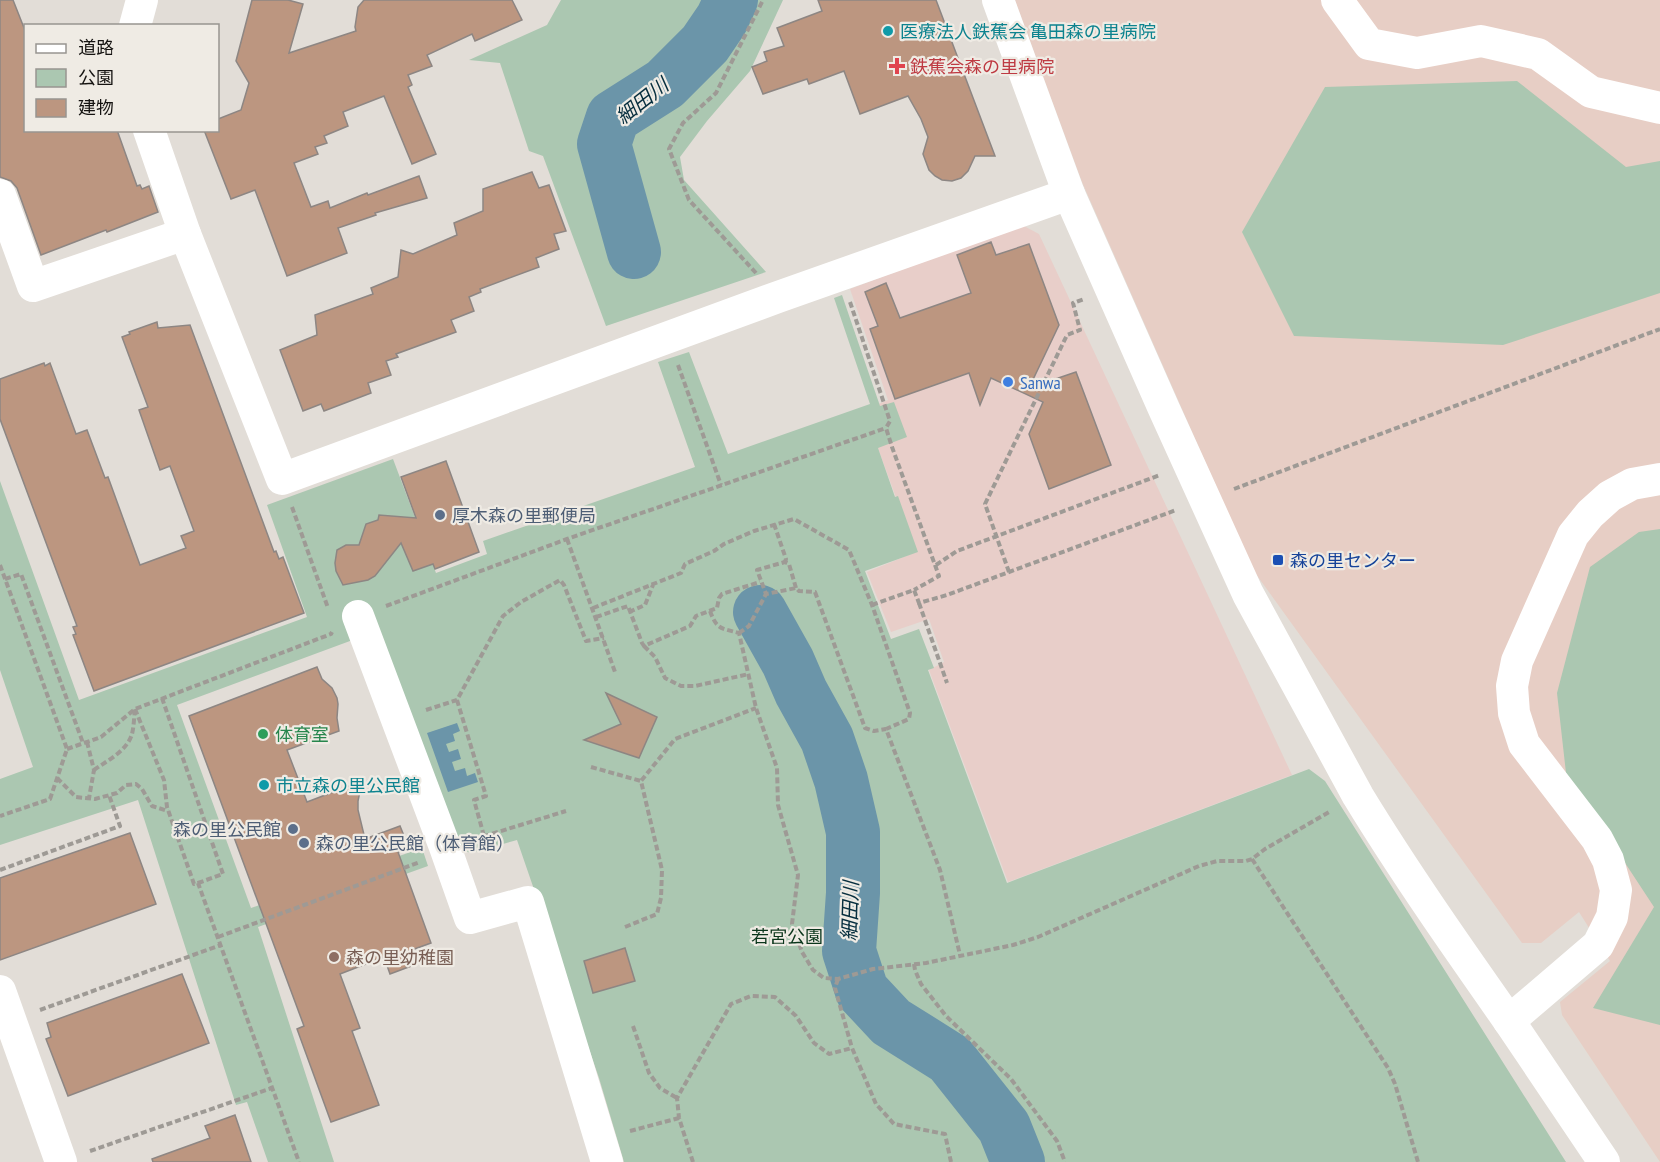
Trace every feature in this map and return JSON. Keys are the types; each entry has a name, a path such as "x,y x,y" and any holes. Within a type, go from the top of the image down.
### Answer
{"street":[{"path":"136,24 142,0"},
{"path":"998,0 1069,194 1248,594 1358,796 1414,885 1604,1162"},
{"path":"1337,0 1369,44 1417,53 1481,41 1538,54 1591,92 1660,108"},
{"path":"151,132 185,234 282,478 778,297 1069,194"},
{"path":"0,195 33,286 185,234"},
{"path":"1509,1021 1598,945 1612,917 1616,890 1608,860 1597,838 1524,744 1513,704 1512,686 1517,661 1573,536 1590,514 1610,496 1632,484 1660,479"},
{"path":"346,620 396,720 470,918 528,902 604,1150"},
{"path":"0,992 61,1162"}],"path":[{"path":"763,0 716,93 683,123 669,149 689,200 778,297"},
{"path":"67,749 101,737 135,709 331,634 346,620 567,539 886,428 890,421 841,275"},
{"path":"1007,573 985,504 1067,335 1080,330 1072,303 1083,299"},
{"path":"1315,459 1660,329"},
{"path":"676,359 721,485"},
{"path":"872,605 914,590 939,576 886,428"},
{"path":"936,566 966,547 1189,465"},
{"path":"282,478 346,620"},
{"path":"593,608 681,573 685,564 724,544 754,531 794,519 849,550 872,605 910,713 909,719 886,729 874,731 865,728 814,592 799,591 796,588 789,564 785,562"},
{"path":"919,603 1007,573 1142,522"},
{"path":"774,524 785,562"},
{"path":"567,539 615,672"},
{"path":"766,594 757,570 785,562"},
{"path":"0,565 67,749 50,799 0,816"},
{"path":"5,579 21,574 94,770 89,798"},
{"path":"396,720 457,700 503,616 521,602 560,580 586,641 604,638"},
{"path":"644,646 690,626 696,616 717,608 722,594 760,582"},
{"path":"629,612 645,604 653,585"},
{"path":"766,594 796,588"},
{"path":"914,590 947,683"},
{"path":"739,633 749,626 766,594"},
{"path":"596,616 628,606 642,643 655,657 665,678 681,686 695,686 748,674"},
{"path":"710,611 714,623 719,627 739,633"},
{"path":"739,633 756,708 777,768 778,805 798,875 792,924 802,952 813,970 824,978 838,979 873,969 914,964 1013,945 1038,937 1199,866 1217,861 1252,859 1265,849 1358,796"},
{"path":"135,709 164,780 168,812 194,884 223,874 162,698"},
{"path":"457,700 486,796 474,800 483,836"},
{"path":"642,781 675,739 756,708"},
{"path":"94,770 122,750 127,743 132,734 135,709"},
{"path":"886,729 940,870 960,955"},
{"path":"591,767 642,781"},
{"path":"57,778 76,797 95,799 117,792 126,785 136,784 142,789 152,806 168,812"},
{"path":"625,927 657,914 661,898 662,870 642,781"},
{"path":"0,870 120,826 109,795"},
{"path":"218,937 483,836 566,811"},
{"path":"1252,859 1388,1068 1395,1084 1418,1162"},
{"path":"198,883 299,1162"},
{"path":"11,1021 221,945"},
{"path":"914,964 921,984 946,1016 1011,1079 1058,1141 1065,1162"},
{"path":"838,979 835,988 852,1048 876,1104 894,1124 945,1134 951,1162"},
{"path":"693,1162 679,1118 677,1098 731,1004 751,996 775,997 796,1016 814,1043 829,1054 852,1048"},
{"path":"633,1026 649,1073 660,1088 677,1098"},
{"path":"61,1162 272,1088"},
{"path":"604,1150 679,1118"}],"shaded area":[{"path":"1015,0 1660,0 1660,1162 1562,1015 1560,1002 1610,961 1579,912 1541,943 1522,943 1253,570 1082,182"},
{"path":"1022,225 1039,234 1292,775 1008,882 929,670 944,662 929,619 891,632 867,572 916,552 864,410 888,400 850,289"}],"green space":[{"path":"561,0 783,0 750,71 680,157 684,180 766,272 606,326 543,156 529,151 500,63 469,60 547,25"},
{"path":"1517,81 1626,167 1660,161 1660,293 1503,345 1294,336 1242,232 1325,87"},
{"name":"若宮公園","path":"842,295 880,406 894,402 907,437 878,448 918,552 865,571 891,639 919,629 934,668 928,670 1007,883 1309,769 1325,781 1566,1162 624,1162 599,1078 517,840 471,853 462,850 377,631 177,705 251,908 422,848 428,866 258,927 334,1162 268,1162 247,1102 236,1105 138,800 0,845 0,779 33,767 0,670 0,481 79,700 307,617 267,505 393,459 436,573 487,554 483,541 695,467 658,362 689,352 728,454 870,404 834,298"},
{"path":"1660,529 1660,1025 1593,1008 1654,907 1566,773 1557,693 1590,567 1639,532"}],"water":[{"path":"457,723 460,731 453,734 455,741 446,744 449,752 458,749 461,759 452,762 455,771 465,768 467,776 475,773 478,782 448,792 427,733"}],"building":[{"path":"0,0 13,0 24,28 24,132 118,132 137,186 140,185 142,189 149,186 158,212 41,255 17,188 11,181 0,177"},
{"path":"252,0 288,0 303,4 289,53 356,31 358,7 364,0 512,0 522,20 475,41 472,34 427,55 432,66 408,75 412,85 408,87 436,154 412,164 384,96 343,112 348,126 324,136 327,143 315,147 318,154 294,163 311,207 328,201 330,208 419,176 427,198 375,213 376,215 338,228 347,253 287,276 255,190 231,199 205,132 219,132 219,119 241,110 249,83 236,61"},
{"path":"818,0 936,0 995,156 975,156 968,171 961,178 952,181 942,180 929,170 923,154 928,137 908,96 860,114 844,71 809,84 807,79 763,94 752,67 767,61 764,52 784,46 777,28 822,11"},
{"path":"532,172 539,188 549,185 566,231 554,234 559,249 536,258 539,267 480,289 481,292 469,297 474,311 451,320 456,332 396,354 398,357 386,361 391,375 368,383 371,393 324,411 321,404 303,411 280,350 317,335 315,315 373,294 371,288 398,277 401,250 413,254 457,235 454,223 483,211 483,189"},
{"path":"991,242 996,255 1029,244 1059,325 1029,388 1076,372 1111,465 1049,489 1029,434 1043,402 991,378 980,405 969,373 895,399 870,329 878,326 865,292 886,283 900,318 971,293 957,255"},
{"path":"157,322 158,328 190,325 274,552 276,551 279,559 283,557 304,613 94,691 73,635 76,634 73,627 77,626 0,419 0,379 44,363 45,366 50,363 76,434 87,430 105,478 108,477 140,565 186,548 181,536 194,531 170,466 160,470 139,410 148,407 122,337 130,334 129,332"},
{"path":"446,461 479,552 435,569 433,564 413,571 401,543 375,576 368,580 343,585 336,571 337,550 346,545 359,545 366,524 378,520 379,515 416,518 401,477"},
{"path":"317,667 322,679 332,688 337,698 339,731 287,750 307,802 362,781 358,810 365,839 400,826 409,848 398,852 431,943 409,951 414,965 390,974 384,957 340,974 360,1028 352,1031 379,1105 331,1122 297,1029 304,1026 189,716"},
{"path":"606,693 657,717 639,758 584,740 621,724"},
{"path":"130,833 156,904 0,960 0,878"},
{"path":"625,948 635,981 593,993 584,961"},
{"path":"182,974 209,1043 68,1096 46,1039 51,1037 47,1023"},
{"path":"235,1115 251,1162 153,1162 152,1159 210,1138 205,1126"}],"waterway":[{"name":"細田川","path":"634,252 604,144 613,117 665,84 705,44 722,19 731,0"},
{"name":"細田川","path":"760,612 827,739 841,780 853,832 853,893 849,951 862,991 891,1022 950,1059 1004,1127 1018,1162"}],"place":[{"name":"医療法人鉄蕉会 亀田森の里病院","path":"888,31"},
{"name":"鉄蕉会森の里病院","path":"897,66"},
{"name":"Sanwa","path":"1008,382"},
{"name":"厚木森の里郵便局","path":"440,515"},
{"name":"森の里センター","path":"1278,560"},
{"name":"体育室","path":"263,734"},
{"name":"市立森の里公民館","path":"264,785"},
{"name":"森の里公民館","path":"293,829"},
{"name":"森の里公民館（体育館）","path":"304,843"},
{"name":"森の里幼稚園","path":"334,957"}]}
